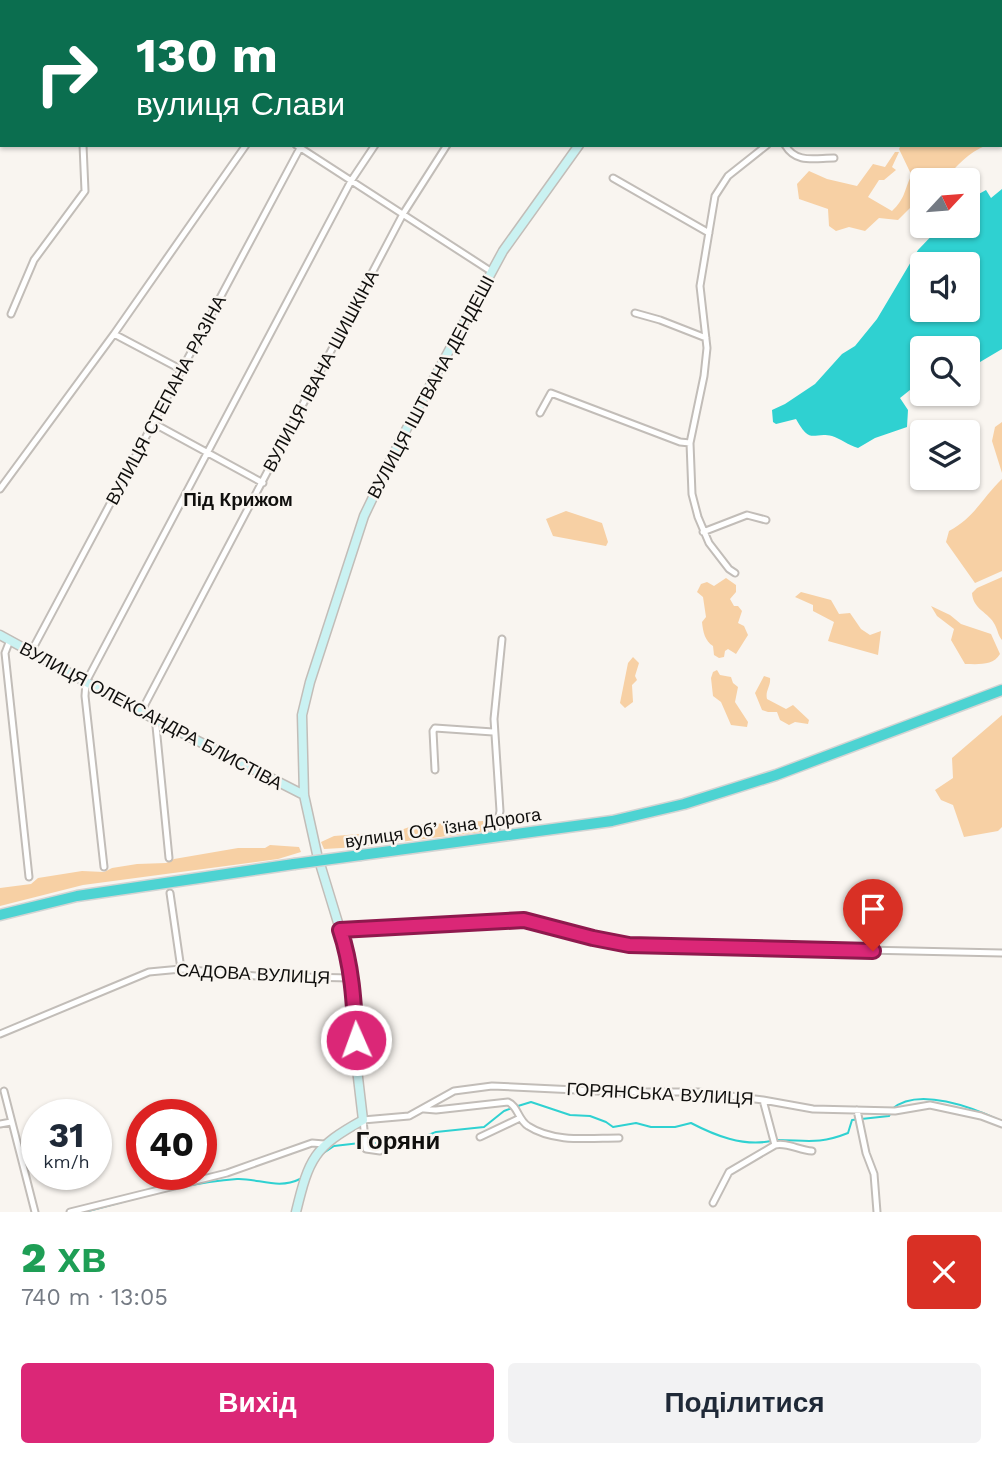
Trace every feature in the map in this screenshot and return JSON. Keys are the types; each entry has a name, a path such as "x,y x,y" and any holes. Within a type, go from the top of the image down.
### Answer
{"highway":[{"name":"вулиця Обʼїзна Дорога","path":"0,915 77,896 612,821 672,807 776,775 1002,690"}],"street":[{"path":"11,314 34,260 85,191 83,147"},
{"path":"0,489 114,334 245,147"},
{"path":"298,147 492,272"},
{"name":"ВУЛИЦЯ СТЕПАНА РАЗІНА","path":"31,652 298,147"},
{"path":"104,867 85,696 86,682 351,181 374,147"},
{"name":"ВУЛИЦЯ ІВАНА ШИШКІНА","path":"141,712 403,214 446,147"},
{"name":"ВУЛИЦЯ ІШТВАНА ДЕНДЕШІ","path":"317,853 304,795 302,724 305,699 361,525 389,462 492,272 517,229 578,147"},
{"path":"736,573 718,556 704,532 692,494 690,443 704,376 706,338 700,295 713,205 722,183 735,169 764,147"},
{"path":"786,147 793,156 800,159 834,158"},
{"path":"613,178 709,233"},
{"path":"635,313 706,338"},
{"path":"114,334 182,370"},
{"path":"540,413 551,393 690,443"},
{"path":"153,423 263,483"},
{"path":"704,532 747,516 766,520"},
{"name":"ВУЛИЦЯ ОЛЕКСАНДРА БЛИСТІВА","path":"0,635 141,712 304,795"},
{"path":"495,837 500,811 493,732 502,639"},
{"path":"10,640 5,653 29,877"},
{"path":"157,719 169,858"},
{"path":"435,770 435,728 493,732"},
{"path":"321,867 346,949 351,978 366,1149 380,1151"},
{"path":"170,893 181,969"},
{"path":"340,930 524,920 610,942 641,946 1002,953"},
{"name":"САДОВА ВУЛИЦЯ","path":"0,1034 144,973 181,969 282,978 351,978"},
{"name":"ГОРЯНСЬКА ВУЛИЦЯ","path":"363,1119 397,1118 425,1109 454,1091 485,1086 618,1092 698,1092 858,1116 930,1105 981,1116 1002,1124"},
{"path":"4,1091 34,1212"},
{"path":"763,1100 775,1145"},
{"path":"425,1109 508,1102 515,1107 526,1126 542,1133 567,1139 619,1138"},
{"path":"858,1116 866,1153 874,1174 877,1212"},
{"path":"480,1137 520,1118"},
{"path":"296,1212 307,1171 315,1154 324,1144 363,1119"},
{"path":"0,1124 11,1122"},
{"path":"68,1212 227,1172 312,1143 324,1144"},
{"path":"713,1203 729,1172 775,1145 781,1143 797,1150 812,1151"}],"shaded area":[{"path":"900,147 982,147 954,168 910,168 910,172"},
{"path":"895,152 899,152 892,167 896,170 884,180 879,180 868,197 892,211 902,199 910,179 910,208 898,220 879,218 865,231 849,227 836,231 829,226 828,209 799,199 797,184 809,171 827,179 857,186 873,164 885,167"},
{"path":"1002,422 1002,473 992,441 995,427"},
{"path":"1002,479 1002,571 975,583 946,542 949,531 972,513"},
{"path":"566,511 602,523 608,542 606,546 553,536 546,519"},
{"path":"1002,577 1002,640 992,621 975,603 972,593"},
{"path":"726,578 736,585 736,592 730,599 734,606 738,606 742,611 738,623 744,626 748,635 736,654 728,649 724,657 719,658 714,655 713,646 705,636 702,622 706,617 703,597 697,592 701,584 707,582 714,586"},
{"path":"801,592 831,600 839,614 850,613 861,629 870,635 881,631 878,655 828,641 834,622 813,611 813,605 795,597"},
{"path":"931,606 961,624 991,634 1000,654 993,661 965,664 951,640 954,629 937,616"},
{"path":"633,657 639,663 635,676 637,680 632,685 633,702 625,708 620,703 628,663"},
{"path":"717,670 720,675 731,677 738,687 735,702 748,722 747,727 731,725 721,702 713,696 711,678"},
{"path":"764,676 770,678 767,699 786,709 793,705 809,720 808,724 795,722 789,725 780,720 777,712 762,710 755,693"},
{"path":"1002,715 1002,827 998,831 964,837 953,805 941,800 935,790 953,778 952,758"},
{"path":"483,821 489,831 359,847 324,849 321,842 334,836 398,831 415,825"},
{"path":"270,845 299,847 301,852 278,859 83,885 0,906 0,888 31,884 38,878 82,871 104,872 112,868 166,863 174,859 238,848 265,848"}],"water":[{"path":"1002,189 1002,349 980,362 980,336 910,336 910,390 900,398 908,410 907,427 875,438 858,448 832,436 809,435 796,419 776,424 773,422 772,410 815,384 842,354 855,346 877,319 910,263 910,322 980,322 980,252 917,252 930,238 980,238 980,193 986,190 991,198"}],"waterway":[{"path":"892,1109 903,1102 931,1099 962,1105 1001,1121"},
{"path":"518,1106 531,1102 570,1115 590,1116 613,1127 636,1123 651,1127 675,1127 691,1123 719,1136 739,1141 771,1141"},
{"path":"367,1143 405,1144 436,1132 484,1127 512,1108"},
{"path":"776,1140 828,1139 848,1133 852,1120 890,1114"},
{"path":"322,1154 334,1146 360,1143"},
{"path":"84,1212 160,1192 218,1181 245,1179 284,1184 300,1179"}],"district":[{"name":"Під Крижом","path":"238,499"},
{"name":"Горяни","path":"398,1141"}],"route":[{"path":"356,1040 354,997 340,930 509,919 524,920 629,945 873,951"}]}
